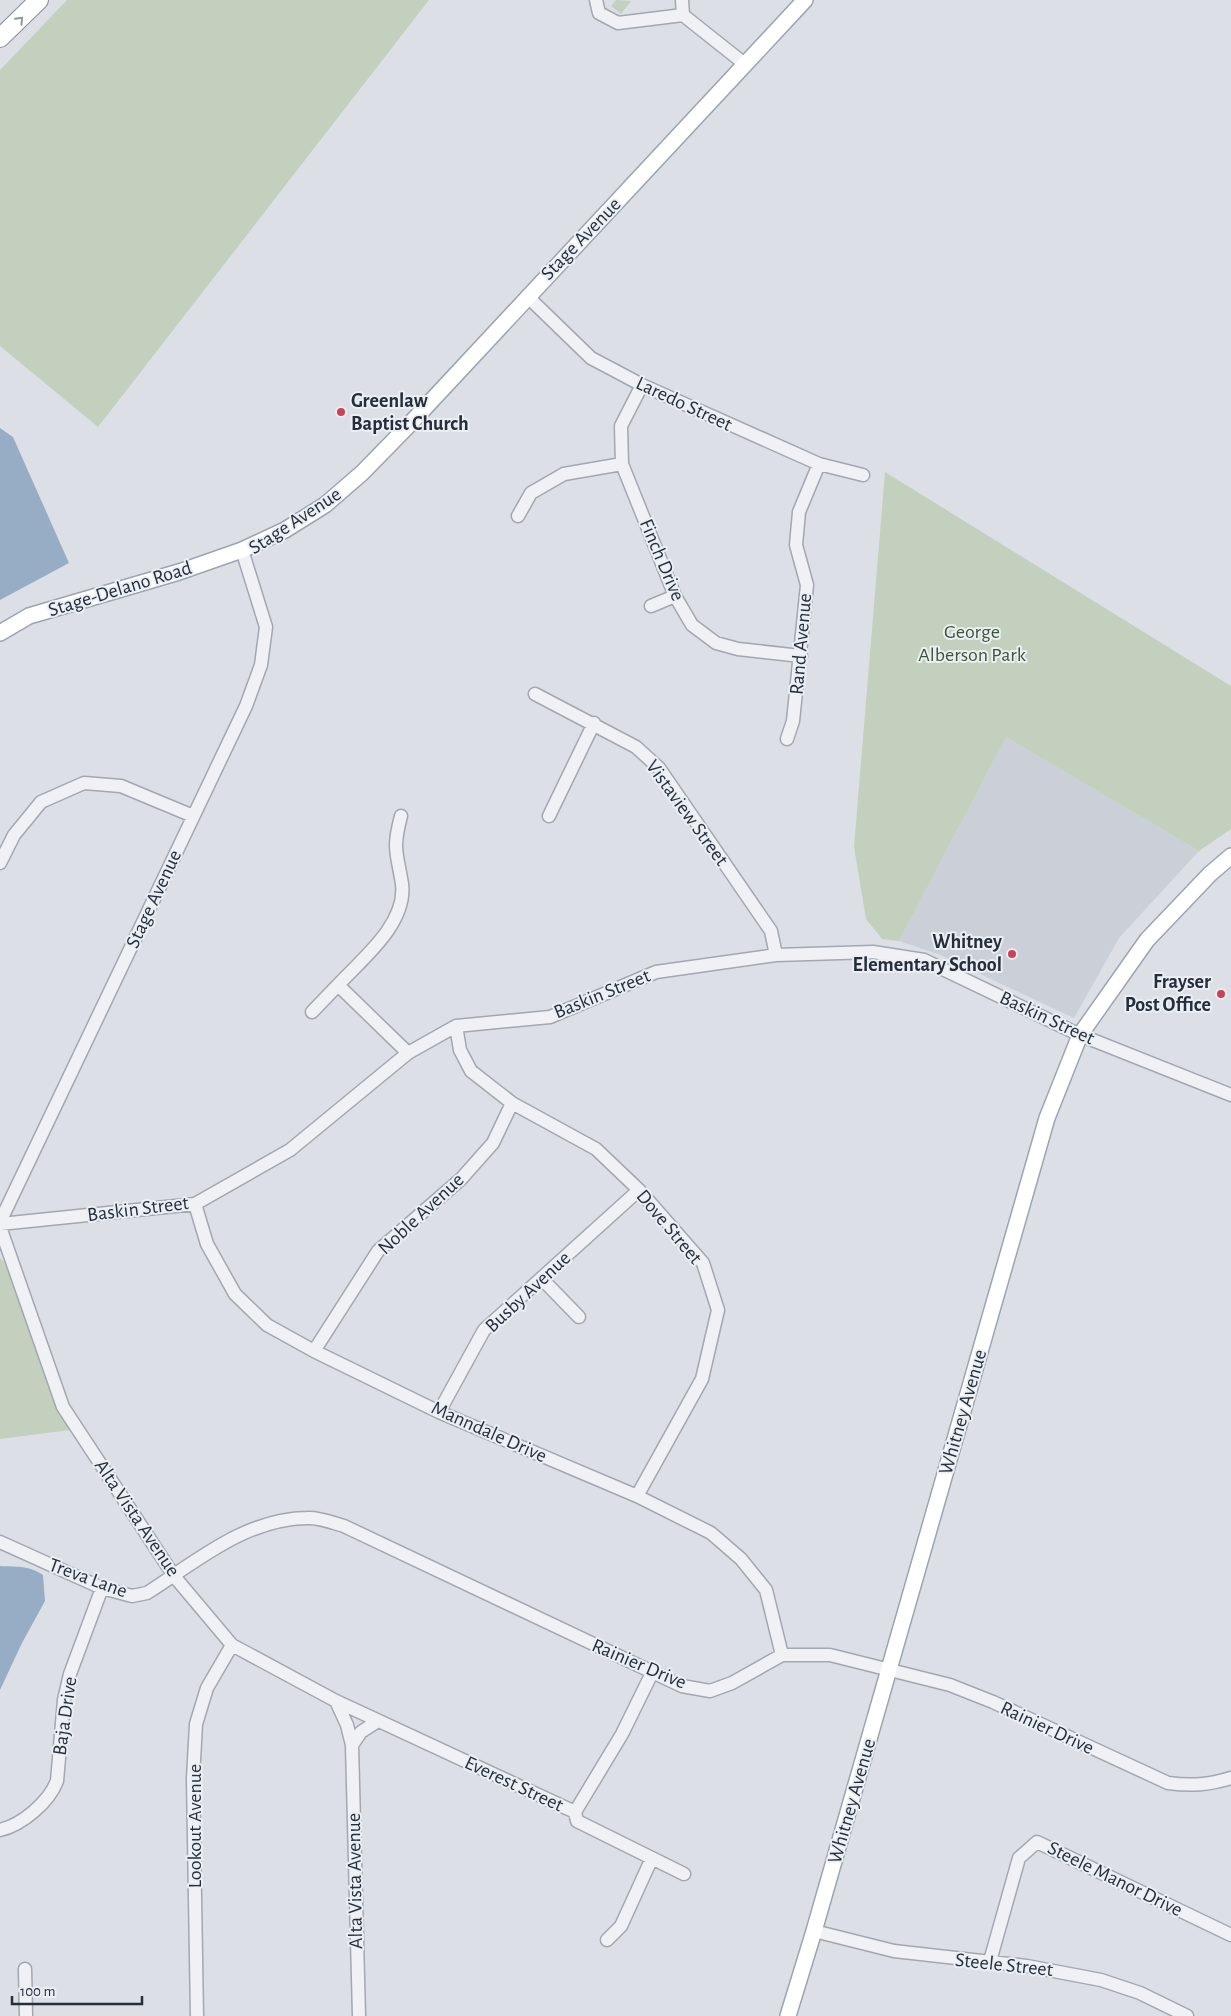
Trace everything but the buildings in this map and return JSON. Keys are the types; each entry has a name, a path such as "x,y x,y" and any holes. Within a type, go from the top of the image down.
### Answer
{"highway":[{"path":"0,38 39,0"}],"main road":[{"name":"Stage Avenue","path":"242,550 285,530 325,505 362,474 805,0"},
{"name":"Stage-Delano Road","path":"0,633 29,616 179,572 242,550"},
{"name":"Whitney Avenue","path":"788,2016 890,1669 1047,1118 1080,1035 1147,940 1210,874 1231,856"}],"street":[{"path":"596,0 599,13 618,23 683,14 746,65"},
{"path":"682,0 683,14"},
{"name":"Laredo Street","path":"527,296 591,358 642,386 819,464 863,475"},
{"name":"Finch Drive","path":"642,386 621,426 622,464 675,596 692,625 716,644 738,649 801,656"},
{"path":"518,516 531,493 564,474 622,464"},
{"name":"Rand Avenue","path":"787,739 793,721 807,585 796,544 799,512 819,464"},
{"name":"Stage Avenue","path":"0,1224 246,706 261,665 266,627 242,550"},
{"path":"651,606 675,596"},
{"name":"Vistaview Street","path":"534,694 594,723 636,747 659,768 771,931 776,955"},
{"path":"549,816 594,723"},
{"path":"0,863 14,835 41,802 84,783 121,786 193,816"},
{"path":"312,1012 388,930 400,908 402,885 396,863 394,840 402,816"},
{"name":"Baskin Street","path":"0,1224 195,1204 290,1150 408,1053 456,1026 550,1017 656,972 776,955 874,952 924,960 1080,1035 1231,1095"},
{"path":"338,986 408,1053"},
{"name":"Dove Street","path":"456,1026 460,1050 471,1071 512,1103 596,1150 639,1190 703,1263 718,1310 702,1379 637,1496"},
{"name":"Noble Avenue","path":"314,1351 378,1251 461,1179 493,1142 512,1103"},
{"name":"Busby Avenue","path":"439,1412 484,1330 639,1190"},
{"name":"Manndale Drive","path":"195,1204 207,1244 235,1294 268,1325 314,1351 439,1412 637,1496 711,1533 741,1559 766,1590 782,1655"},
{"name":"Alta Vista Avenue","path":"0,1224 63,1407 174,1576 232,1645 336,1701 347,1725 352,1746 359,2016"},
{"path":"542,1279 579,1317"},
{"name":"Rainier Drive","path":"174,1576 234,1537 267,1522 309,1517 344,1526 652,1674 682,1686 710,1691 732,1683 782,1655 830,1655 950,1685 993,1702 1168,1782 1190,1786 1210,1784 1231,1778"},
{"name":"Treva Lane","path":"0,1542 102,1588 132,1596 147,1593 174,1576"},
{"name":"Baja Drive","path":"5,1829 47,1800 53,1792 57,1781 64,1700 70,1674 102,1588"},
{"name":"Lookout Avenue","path":"197,2016 193,1778 196,1724 207,1688 232,1645"},
{"name":"Everest Street","path":"336,1701 575,1812 622,1734 652,1674"},
{"path":"352,1746 361,1732 378,1721"},
{"path":"575,1812 577,1821 684,1874"},
{"name":"Steele Manor Drive","path":"990,1961 1019,1858 1037,1842 1231,1935"},
{"path":"607,1940 621,1926 652,1858"},
{"name":"Steele Street","path":"814,1931 894,1951 931,1957 990,1961 1064,1971 1102,1980 1140,1993 1187,2016"},
{"path":"25,1969 26,2016"}],"shaded area":[{"path":"1006,737 1199,851 1119,938 1074,1018 938,954 899,941"}],"green space":[{"path":"67,0 429,0 98,427 0,346 0,70"},
{"path":"616,0 631,1 621,14 611,6"},
{"name":"George Alberson Park","path":"885,472 1231,686 1231,829 1199,851 1006,737 899,941 882,939 866,919 854,847"},
{"path":"0,1258 4,1262 14,1284 70,1430 0,1439"}],"water":[{"path":"0,428 13,437 69,563 0,600"},
{"path":"0,1566 27,1568 43,1575 45,1601 22,1643 0,1690"}],"place":[{"name":"Greenlaw Baptist Church","path":"341,412"},
{"name":"Whitney Elementary School","path":"1012,954"},
{"name":"Frayser Post Office","path":"1221,994"}]}
